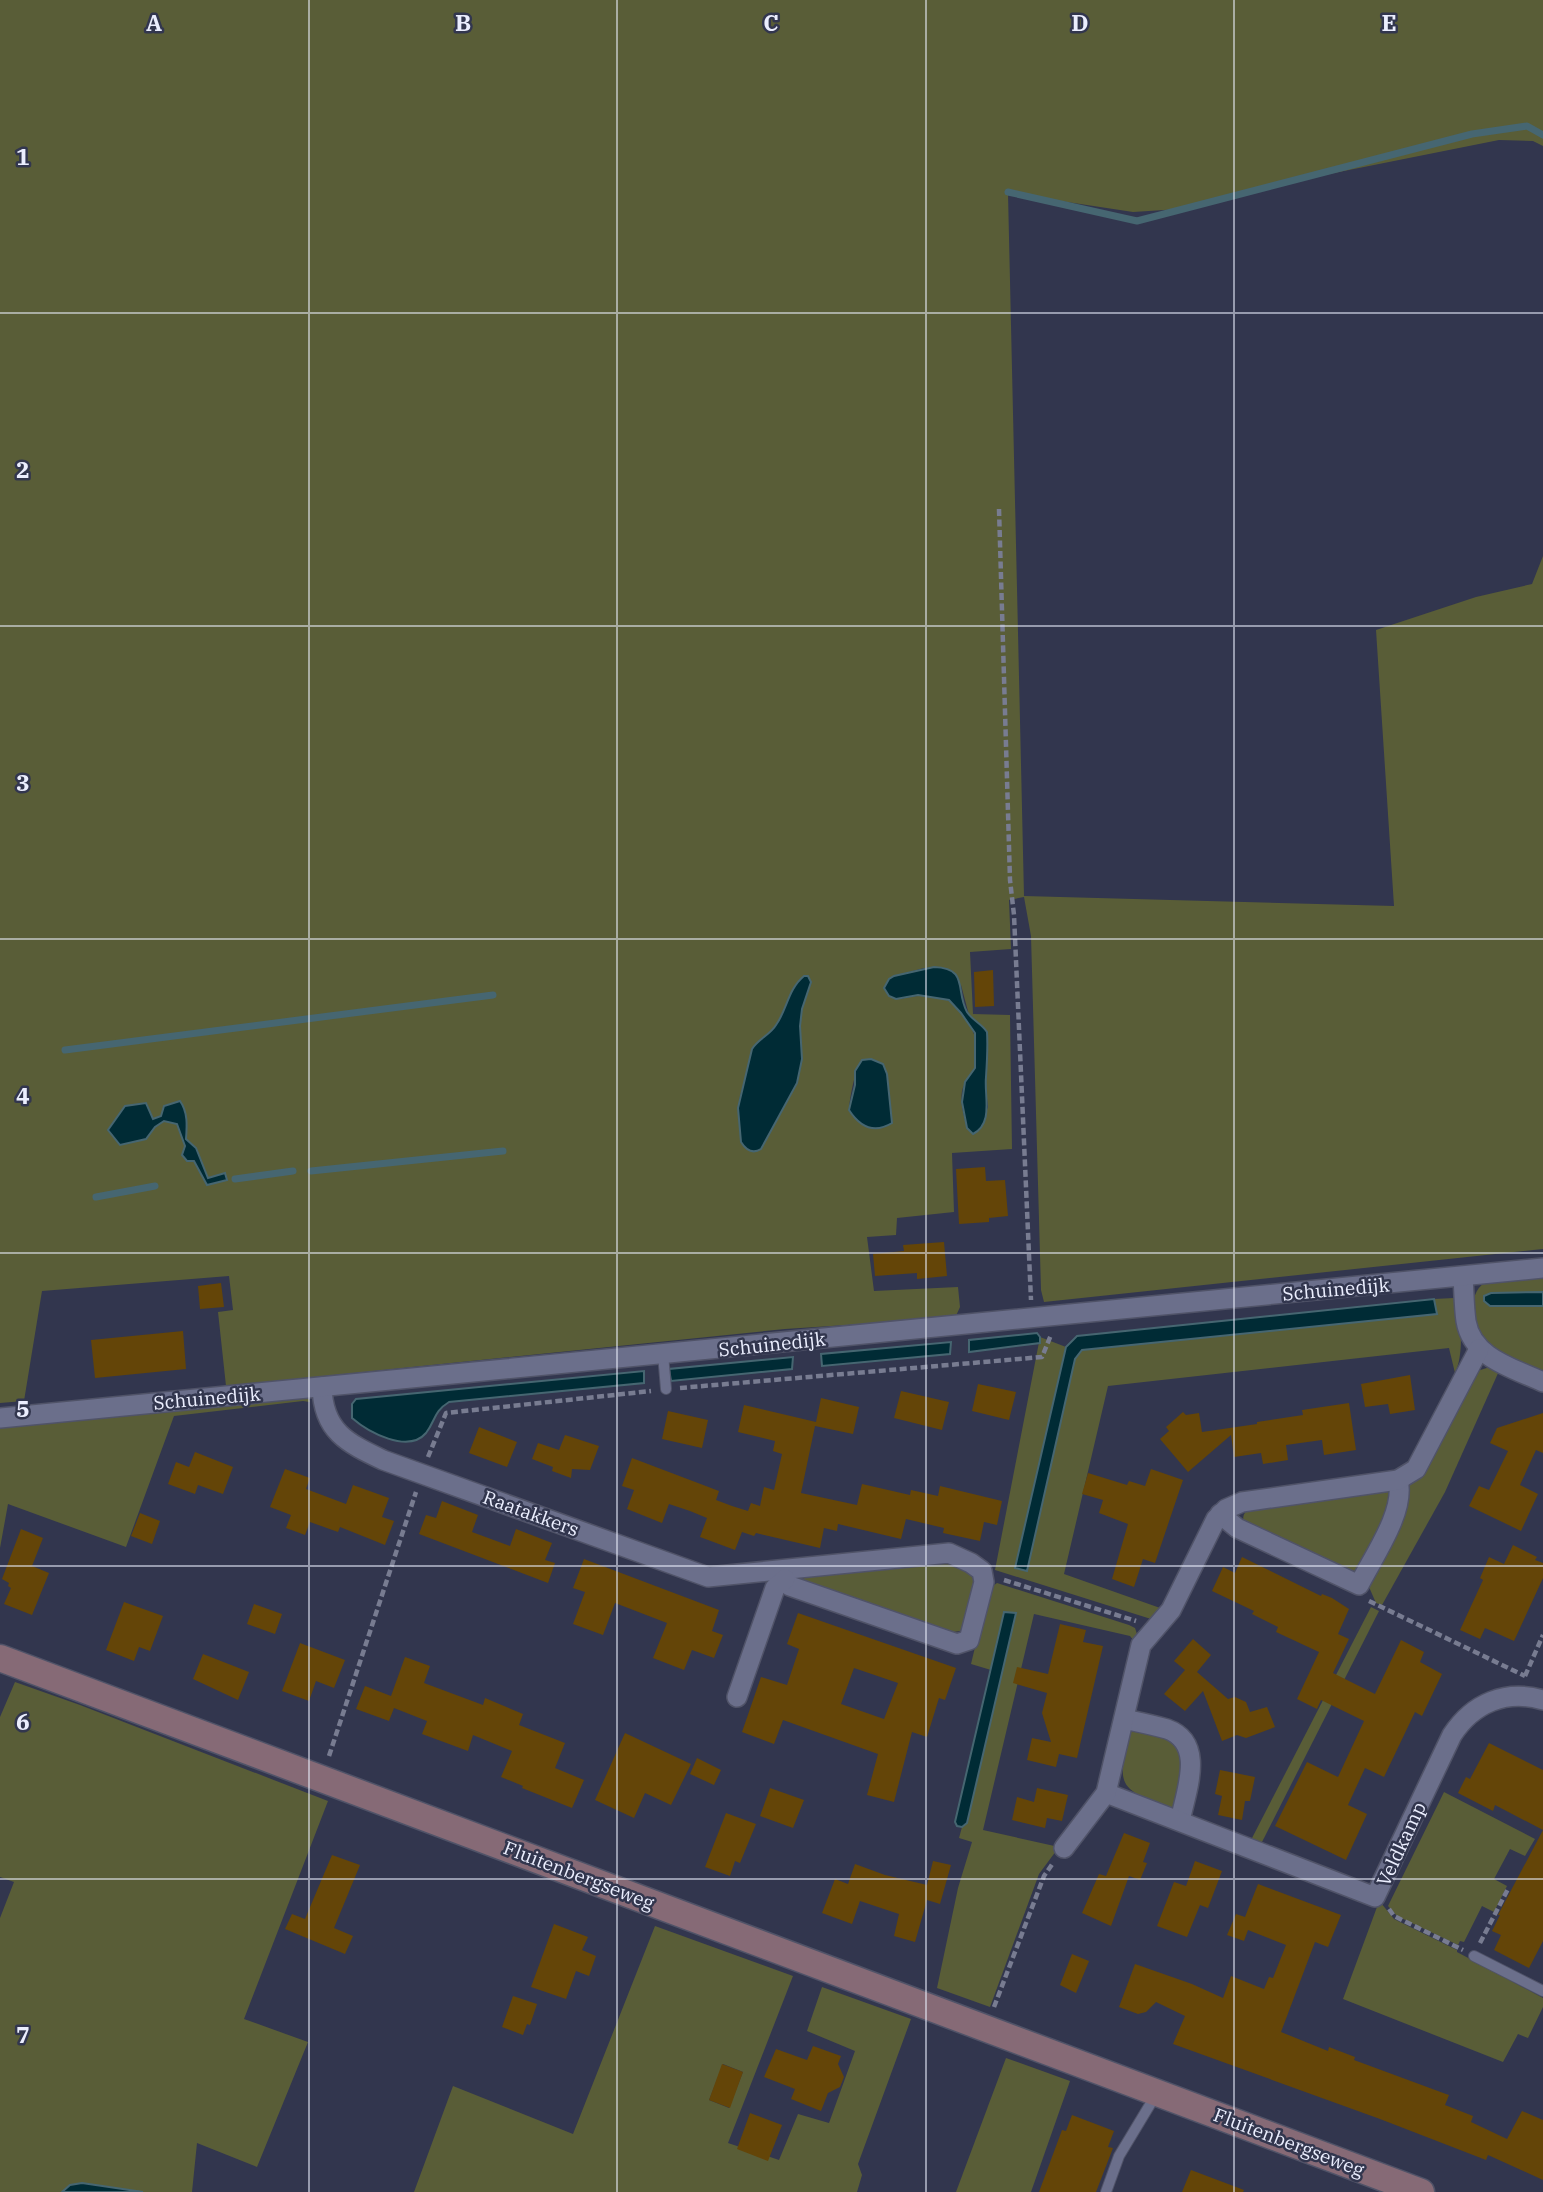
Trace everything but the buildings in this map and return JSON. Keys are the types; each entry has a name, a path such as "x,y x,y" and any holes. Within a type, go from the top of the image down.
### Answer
{"street":[{"name":"Schuinedijk","path":"0,1418 1543,1268"},
{"path":"1463,1277 1466,1320 1472,1339 1479,1349 1496,1361 1543,1382"},
{"path":"1064,1848 1106,1793 1141,1645 1171,1610 1209,1530 1220,1514 1242,1503 1398,1480 1416,1469 1479,1349"},
{"name":"Raatakkers","path":"322,1387 322,1402 327,1418 344,1439 383,1460 708,1577 782,1575 948,1553 982,1571 984,1582"},
{"path":"1220,1514 1237,1528 1359,1585 1397,1510 1401,1491 1398,1480"},
{"path":"737,1697 782,1575 790,1586 957,1644 969,1640 984,1582"},
{"name":"Fluitenbergseweg","path":"0,1658 1421,2192"},
{"name":"Veldkamp","path":"1106,1793 1376,1897 1460,1723 1493,1700 1516,1696 1543,1700"},
{"path":"1124,1718 1177,1734 1188,1747 1192,1760 1180,1821"}],"lane":[{"path":"663,1354 666,1389"},
{"path":"1474,1956 1543,1991"},
{"path":"1106,2192 1119,2155 1157,2092"}],"path":[{"path":"999,509 1010,880 1014,915 1032,1318"},
{"path":"321,1779 422,1474 446,1413 666,1389 1042,1357 1060,1315"},
{"path":"984,1582 994,1577 1133,1619 1152,1632"},
{"path":"1359,1585 1370,1603 1525,1676"},
{"path":"1516,1696 1543,1635"},
{"path":"986,2028 1044,1877 1064,1848"},
{"path":"1376,1897 1394,1916 1474,1956 1509,1887"}],"green space":[{"path":"0,0 1543,0 1543,146 1533,141 1499,140 1319,176 1180,209 1133,212 1008,193 1024,896 1394,906 1376,630 1476,597 1532,584 1543,556 1543,1249 1044,1302 1041,1290 1031,936 1024,897 1009,900 1011,949 970,952 973,1014 1010,1015 1012,1149 952,1153 954,1212 897,1218 896,1235 867,1237 874,1291 958,1287 960,1307 955,1318 785,1329 226,1386 218,1312 233,1310 229,1276 42,1291 24,1401 0,1403","holes":["924,968 961,985 969,1015 987,1032 985,1080 988,1107 979,1131 967,1128 962,1105 963,1088 975,1071 977,1060 976,1040 968,1021 956,1006 938,997 901,999 894,976","811,982 802,1009 802,1059 797,1084 761,1149 738,1108 740,1096 748,1067 777,1024 795,985","859,1065 885,1127 864,1125 856,1120 849,1110"]},
{"path":"1543,1276 1543,1292 1491,1293 1484,1296 1484,1301 1490,1306 1543,1306 1543,1374 1489,1347 1475,1322 1473,1303 1476,1293 1489,1280"},
{"path":"1454,1298 1461,1336 1460,1356 1455,1373 1449,1348 1108,1386 1064,1574 1163,1609 1151,1619 995,1570 1040,1337 1066,1347 1015,1568 1026,1571 1075,1359 1082,1350 1437,1314 1434,1299"},
{"path":"1490,1367 1499,1371 1445,1492 1382,1605 1376,1603 1369,1587 1408,1488 1477,1371"},
{"path":"307,1394 310,1402 174,1416 126,1547 8,1504 0,1548 0,1424"},
{"path":"1385,1490 1390,1493 1393,1504 1355,1573 1243,1521 1244,1514 1250,1509"},
{"path":"945,1561 968,1571 974,1581 971,1605 960,1631 946,1633 803,1580 805,1573"},
{"path":"997,1583 1129,1625 1135,1628 1137,1634 1134,1641 1130,1636 1034,1614 983,1830 1059,1847 1039,1874 990,2007 937,1988 958,1888 972,1842 959,1838 962,1827 967,1823 1016,1614 1004,1612 991,1670 971,1664 989,1589"},
{"path":"1371,1607 1379,1611 1261,1844 1251,1840"},
{"path":"15,1682 328,1801 244,2019 308,2042 257,2167 197,2143 192,2192 143,2192 70,2185 62,2192 0,2192 0,1918 14,1882 0,1877 0,1717"},
{"path":"1131,1730 1167,1736 1184,1755 1175,1808 1171,1809 1141,1796 1126,1784 1123,1766"},
{"path":"1444,1792 1535,1839 1525,1856 1510,1849 1494,1879 1507,1886 1494,1912 1482,1906 1464,1942 1460,1941 1458,1945 1397,1916 1388,1906"},
{"path":"1381,1903 1394,1919 1457,1950 1543,1998 1543,2007 1528,2038 1518,2034 1503,2062 1343,1999 1377,1907"},
{"path":"655,1926 793,1976 728,2143 779,2160 798,2114 829,2123 855,2051 807,2031 822,1987 911,2019 858,2164 862,2175 857,2192 414,2192 453,2086 573,2134","holes":["723,2064 743,2072 729,2108 709,2100"]},
{"path":"1006,2058 1070,2081 1031,2192 956,2192"}],"water":[{"path":"934,967 945,968 957,976 967,1012 987,1032 986,1116 980,1129 973,1134 967,1128 962,1102 965,1082 975,1068 975,1033 949,1000 918,995 896,999 889,996 884,988 894,976"},
{"path":"804,976 808,976 811,982 802,1009 802,1059 797,1083 761,1149 750,1150 741,1142 738,1108 752,1049 776,1025 794,987"},
{"path":"871,1059 883,1064 887,1074 892,1123 879,1128 868,1127 858,1121 849,1110 855,1085 855,1071 862,1060"},
{"path":"180,1101 186,1114 186,1139 196,1148 208,1178 225,1173 227,1180 207,1185 194,1161 187,1161 182,1155 185,1146 177,1124 164,1121 155,1127 146,1139 120,1145 108,1130 125,1106 146,1103 153,1119 161,1116 164,1106"},
{"path":"1543,1292 1543,1306 1490,1306 1484,1301 1484,1296 1491,1293"},
{"path":"1434,1299 1437,1314 1082,1350 1075,1359 1027,1571 1015,1568 1066,1347 1077,1336"},
{"path":"1037,1333 1040,1343 969,1352 969,1340"},
{"path":"951,1342 950,1354 822,1366 821,1354"},
{"path":"793,1357 792,1369 671,1381 669,1369"},
{"path":"644,1371 644,1383 449,1402 437,1413 426,1433 409,1441 388,1439 352,1418 352,1404 356,1399"},
{"path":"1004,1612 1016,1613 967,1823 962,1827 957,1826 955,1822"},
{"path":"82,2183 143,2192 62,2192 70,2185"}],"waterway":[{"path":"1008,192 1137,221 1472,134 1527,126 1543,135"},
{"path":"65,1050 493,995"},
{"path":"311,1171 503,1151"},
{"path":"235,1179 293,1171"},
{"path":"96,1197 155,1186"}]}
